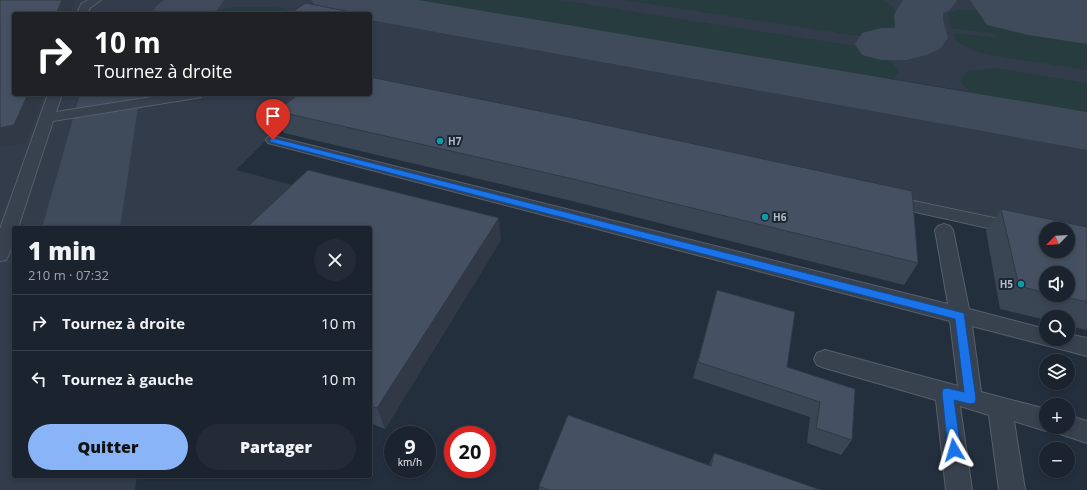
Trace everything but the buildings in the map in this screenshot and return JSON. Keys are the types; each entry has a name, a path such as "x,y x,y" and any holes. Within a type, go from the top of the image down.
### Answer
{"lane":[{"path":"82,12 84,6 96,0"},
{"path":"0,255 54,96"},
{"path":"47,118 184,96"},
{"path":"273,140 1039,335"},
{"path":"875,198 1039,233"},
{"path":"944,230 960,316 970,399"},
{"path":"1075,345 1087,348"},
{"path":"825,359 1039,418"},
{"path":"947,393 959,490"},
{"path":"1000,407 1012,490"},
{"path":"1075,428 1087,432"}],"shaded area":[{"path":"0,0 382,0 374,7 1087,130 1087,237 1075,232 1075,222 1039,222 1039,227 372,86 372,12 12,12 12,96 311,96 236,170 315,191 280,226 12,226 12,478 137,478 135,490 0,490"},
{"path":"404,0 1087,0 1087,111 850,72"}],"green space":[{"path":"360,0 559,0 861,47 877,53 887,59 899,71 891,80 881,84 857,84"},
{"path":"625,0 883,0 894,8 897,31 884,35 859,36"},
{"path":"235,7 285,8 278,12 211,12"},
{"path":"961,10 975,10 1087,25 1087,70 996,56 975,51 957,42 953,33 997,38 995,34 951,28 948,13"},
{"path":"995,68 1087,83 1087,121 1003,107 975,96 960,82 967,71"}],"taxiway":[{"path":"179,12 201,0"},
{"path":"334,0 1087,131"},
{"path":"881,44 907,44 922,38 919,20 920,10 922,6 934,0"},
{"path":"81,226 110,96"}],"runway":[{"path":"1028,0 1087,8"}],"place":[{"name":"H7","path":"440,141"},
{"name":"H6","path":"765,217"},
{"name":"H5","path":"1021,284"}],"route":[{"path":"273,140 960,316 970,399 947,393 954,450"}]}
